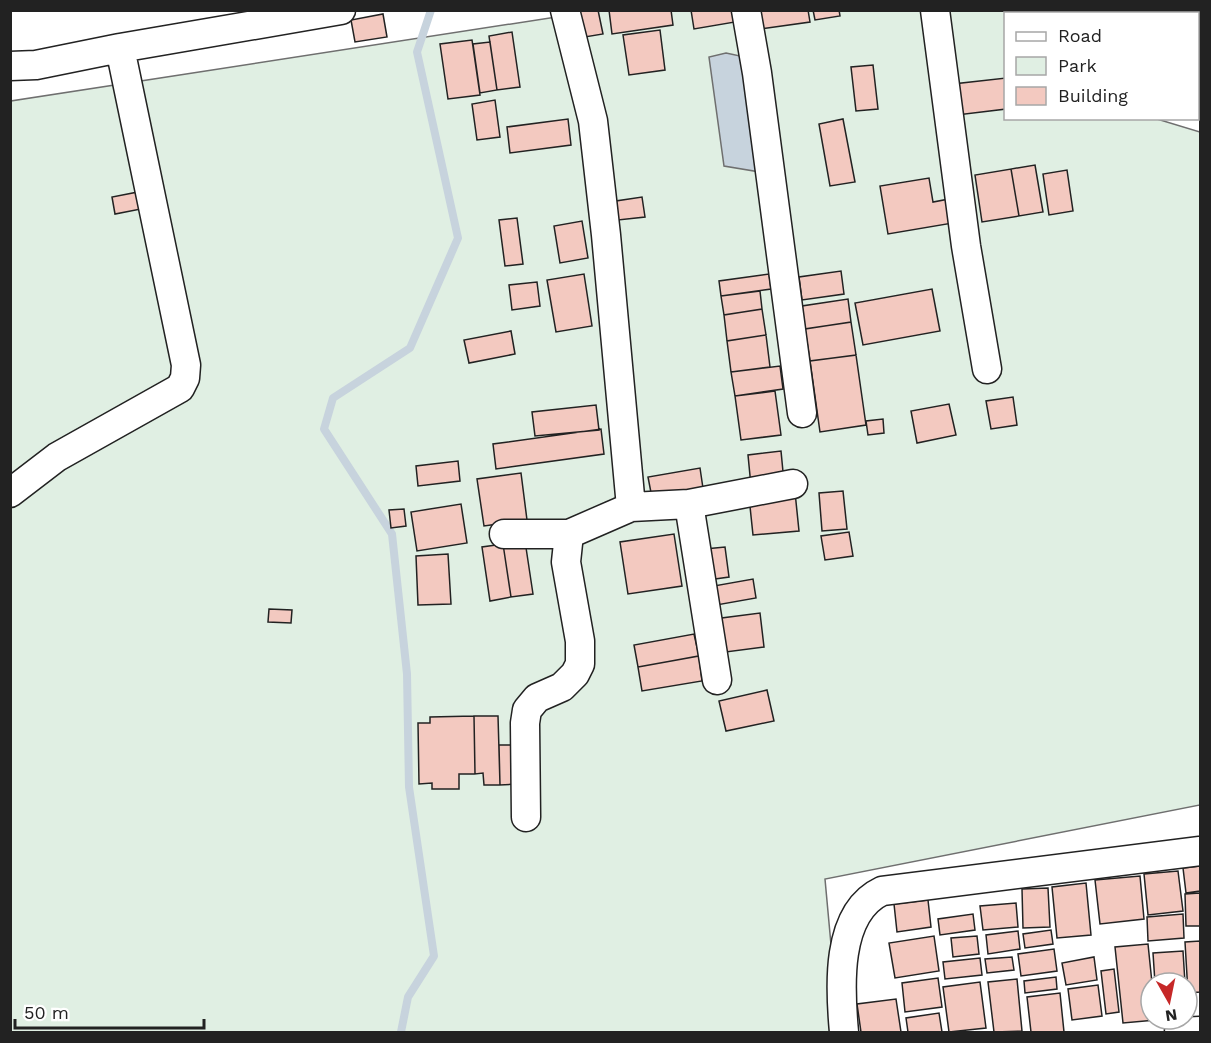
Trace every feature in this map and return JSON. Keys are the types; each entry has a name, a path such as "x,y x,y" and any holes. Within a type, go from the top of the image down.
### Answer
{"street":[{"path":"10,66 36,65 120,48 341,10"},
{"path":"565,10 593,121 631,507"},
{"path":"746,10 757,73 802,413"},
{"path":"935,10 966,246 987,369"},
{"path":"10,493 57,457 180,388 185,378 186,365 120,48"},
{"path":"504,534 569,534 631,507 688,504 793,484"},
{"path":"688,504 717,680"},
{"path":"526,817 526,710 537,698 562,687 575,674 580,664 580,641 566,562 569,534"},
{"path":"844,1032 842,987 844,946 851,926 862,906 871,896 882,891 1200,851"},
{"path":"1179,1032 1200,1031"}],"green space":[{"path":"1086,10 1087,12 1004,12 1004,120 1160,120 1200,132 1200,805 825,879 839,1032 11,1032 11,101 595,11"},
{"path":"1200,11 1200,44 1199,12 1095,12"}],"shaded area":[{"path":"726,53 745,57 760,172 724,166 709,57"}],"building":[{"path":"574,10 598,10 603,34 579,38"},
{"path":"609,10 671,10 673,25 612,34"},
{"path":"691,10 740,10 741,21 694,29"},
{"path":"758,10 808,10 810,22 761,29"},
{"path":"813,10 839,10 840,16 815,20"},
{"path":"383,14 387,37 355,42 351,20"},
{"path":"660,30 665,70 629,75 623,35"},
{"path":"512,32 520,87 497,90 489,36"},
{"path":"472,40 480,95 448,99 440,44"},
{"path":"490,42 497,90 480,93 473,44"},
{"path":"873,65 878,109 856,111 851,67"},
{"path":"1004,78 1004,109 957,115 953,84"},
{"path":"495,100 500,137 477,140 472,104"},
{"path":"568,119 571,145 510,153 507,127"},
{"path":"843,119 855,182 830,186 819,124"},
{"path":"1035,165 1043,212 1019,216 1011,169"},
{"path":"1011,169 1019,216 982,222 975,175"},
{"path":"1067,170 1073,211 1049,215 1043,174"},
{"path":"929,178 933,202 949,199 953,223 888,234 880,186"},
{"path":"138,192 141,209 115,214 112,197"},
{"path":"642,197 645,217 618,220 616,201"},
{"path":"517,218 523,264 505,266 499,220"},
{"path":"582,221 588,258 560,263 554,226"},
{"path":"841,271 844,294 802,300 799,277"},
{"path":"584,274 592,326 556,332 547,280"},
{"path":"769,274 771,289 721,296 719,281"},
{"path":"537,282 540,306 512,310 509,285"},
{"path":"932,289 940,331 863,345 855,303"},
{"path":"760,291 762,309 724,315 721,296"},
{"path":"848,299 851,322 805,329 802,306"},
{"path":"762,309 766,335 727,341 724,315"},
{"path":"851,322 856,355 810,361 805,329"},
{"path":"511,331 515,354 469,363 464,340"},
{"path":"766,335 770,367 731,372 727,341"},
{"path":"856,355 866,425 820,432 810,361"},
{"path":"780,366 783,389 735,396 731,372"},
{"path":"775,391 781,435 741,440 735,396"},
{"path":"1013,397 1017,425 991,429 986,401"},
{"path":"949,404 956,435 917,443 911,411"},
{"path":"596,405 599,430 535,436 532,412"},
{"path":"883,419 884,433 868,435 866,421"},
{"path":"601,429 604,454 496,469 493,444"},
{"path":"781,451 784,482 751,486 748,455"},
{"path":"458,461 460,481 418,486 416,466"},
{"path":"700,468 704,495 653,503 648,477"},
{"path":"521,473 527,520 484,526 477,479"},
{"path":"843,491 847,529 822,531 819,493"},
{"path":"795,492 799,531 753,535 749,497"},
{"path":"461,504 467,543 417,551 411,512"},
{"path":"404,509 406,526 391,528 389,510"},
{"path":"849,532 853,556 825,560 821,536"},
{"path":"674,534 682,586 628,594 620,542"},
{"path":"525,541 533,594 511,597 503,544"},
{"path":"503,544 511,597 490,601 482,547"},
{"path":"725,547 729,577 708,580 705,549"},
{"path":"448,554 451,604 418,605 416,556"},
{"path":"753,579 756,598 711,606 708,587"},
{"path":"269,609 292,610 291,623 268,622"},
{"path":"760,613 764,647 718,653 714,619"},
{"path":"694,634 699,656 638,667 634,645"},
{"path":"699,656 702,681 642,691 638,667"},
{"path":"767,690 774,721 726,731 719,701"},
{"path":"474,716 475,774 459,774 459,789 432,789 432,783 419,784 418,723 430,723 430,717"},
{"path":"474,716 498,716 500,785 484,785 483,773 475,774"},
{"path":"499,745 516,745 517,784 500,785"},
{"path":"1200,866 1200,891 1186,893 1183,868"},
{"path":"1178,871 1183,911 1148,915 1144,874"},
{"path":"1140,876 1144,919 1100,924 1095,880"},
{"path":"1086,883 1091,935 1057,938 1052,887"},
{"path":"1048,888 1050,927 1023,928 1022,889"},
{"path":"1200,893 1200,926 1186,926 1185,894"},
{"path":"928,900 931,927 897,932 894,904"},
{"path":"1016,903 1018,927 983,930 980,906"},
{"path":"973,914 975,930 940,935 938,919"},
{"path":"1183,914 1184,938 1148,941 1147,917"},
{"path":"1051,930 1053,944 1025,948 1023,934"},
{"path":"1018,931 1020,949 988,954 986,935"},
{"path":"934,936 939,971 895,978 889,943"},
{"path":"977,936 979,954 953,957 951,938"},
{"path":"1200,941 1200,992 1199,971 1187,971 1185,942"},
{"path":"1148,944 1151,971 1139,971 1139,1022 1123,1023 1115,947"},
{"path":"1054,949 1057,971 1021,976 1018,954"},
{"path":"1183,951 1184,971 1154,971 1153,953"},
{"path":"1012,957 1014,970 987,973 985,959"},
{"path":"1094,957 1097,980 1066,985 1062,963"},
{"path":"980,958 982,975 945,979 943,962"},
{"path":"1114,969 1119,1012 1106,1014 1101,971"},
{"path":"1056,977 1057,989 1025,993 1024,981"},
{"path":"938,978 942,1007 905,1012 902,983"},
{"path":"1017,979 1022,1031 994,1032 988,982"},
{"path":"980,982 986,1028 949,1032 943,987"},
{"path":"1098,985 1102,1016 1072,1020 1068,989"},
{"path":"1060,993 1064,1032 1031,1032 1027,997"},
{"path":"896,999 901,1032 861,1032 857,1004"},
{"path":"939,1013 942,1032 908,1032 906,1018"}],"waterway":[{"path":"401,1032 408,997 434,956 409,787 407,674 392,534 324,429 333,398 410,348 458,238 417,52 431,10"}]}
